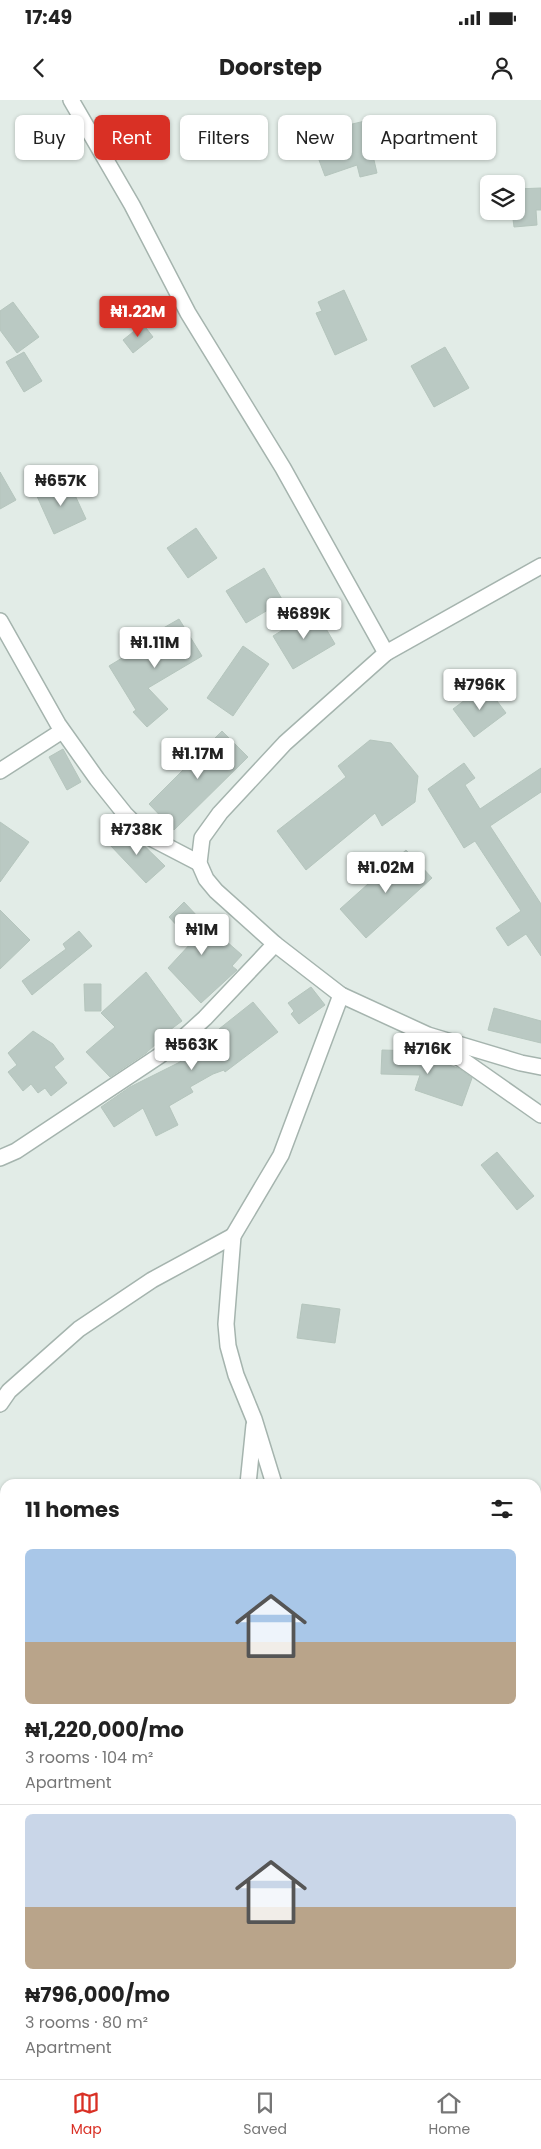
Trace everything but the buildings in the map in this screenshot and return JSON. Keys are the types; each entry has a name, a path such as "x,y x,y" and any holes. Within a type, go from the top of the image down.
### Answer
{"street":[{"path":"71,100 132,205 188,313 283,468 386,653"},
{"path":"541,566 386,653 285,743 220,813 202,838 199,862 206,879 216,890 275,944 341,995 428,1035 521,1063 541,1066"},
{"path":"0,621 62,731 114,800 147,836 199,862"},
{"path":"0,771 62,731"},
{"path":"0,1158 16,1151 159,1056 205,1018 275,944"},
{"path":"272,1479 254,1419 236,1376 228,1346 226,1324 233,1236 281,1155 341,995"},
{"path":"428,1035 541,1115"},
{"path":"0,1404 9,1391 79,1329 152,1280 233,1236"},
{"path":"248,1479 254,1419"}]}
